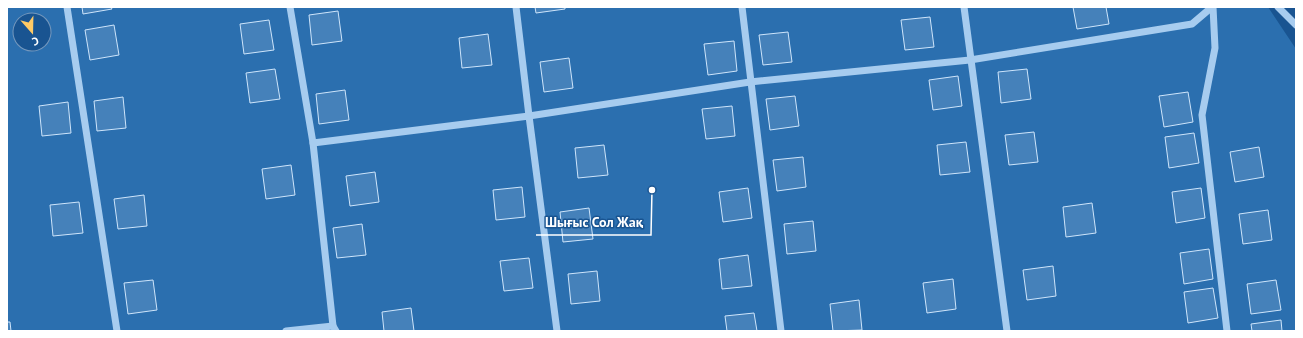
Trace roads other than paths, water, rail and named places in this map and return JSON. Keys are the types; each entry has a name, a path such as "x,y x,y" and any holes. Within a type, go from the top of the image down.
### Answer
{"street":[{"path":"67,7 117,331"},
{"path":"286,331 335,328 313,143 290,7"},
{"path":"516,7 557,331"},
{"path":"742,7 781,331"},
{"path":"964,7 1007,331"},
{"path":"313,143 529,116 750,82 970,60 1192,24 1213,7"},
{"path":"1213,7 1215,48 1202,115 1227,331"},
{"path":"1278,7 1296,25"}],"place":[{"name":"Шығыс Сол Жақ","path":"652,190"}]}
